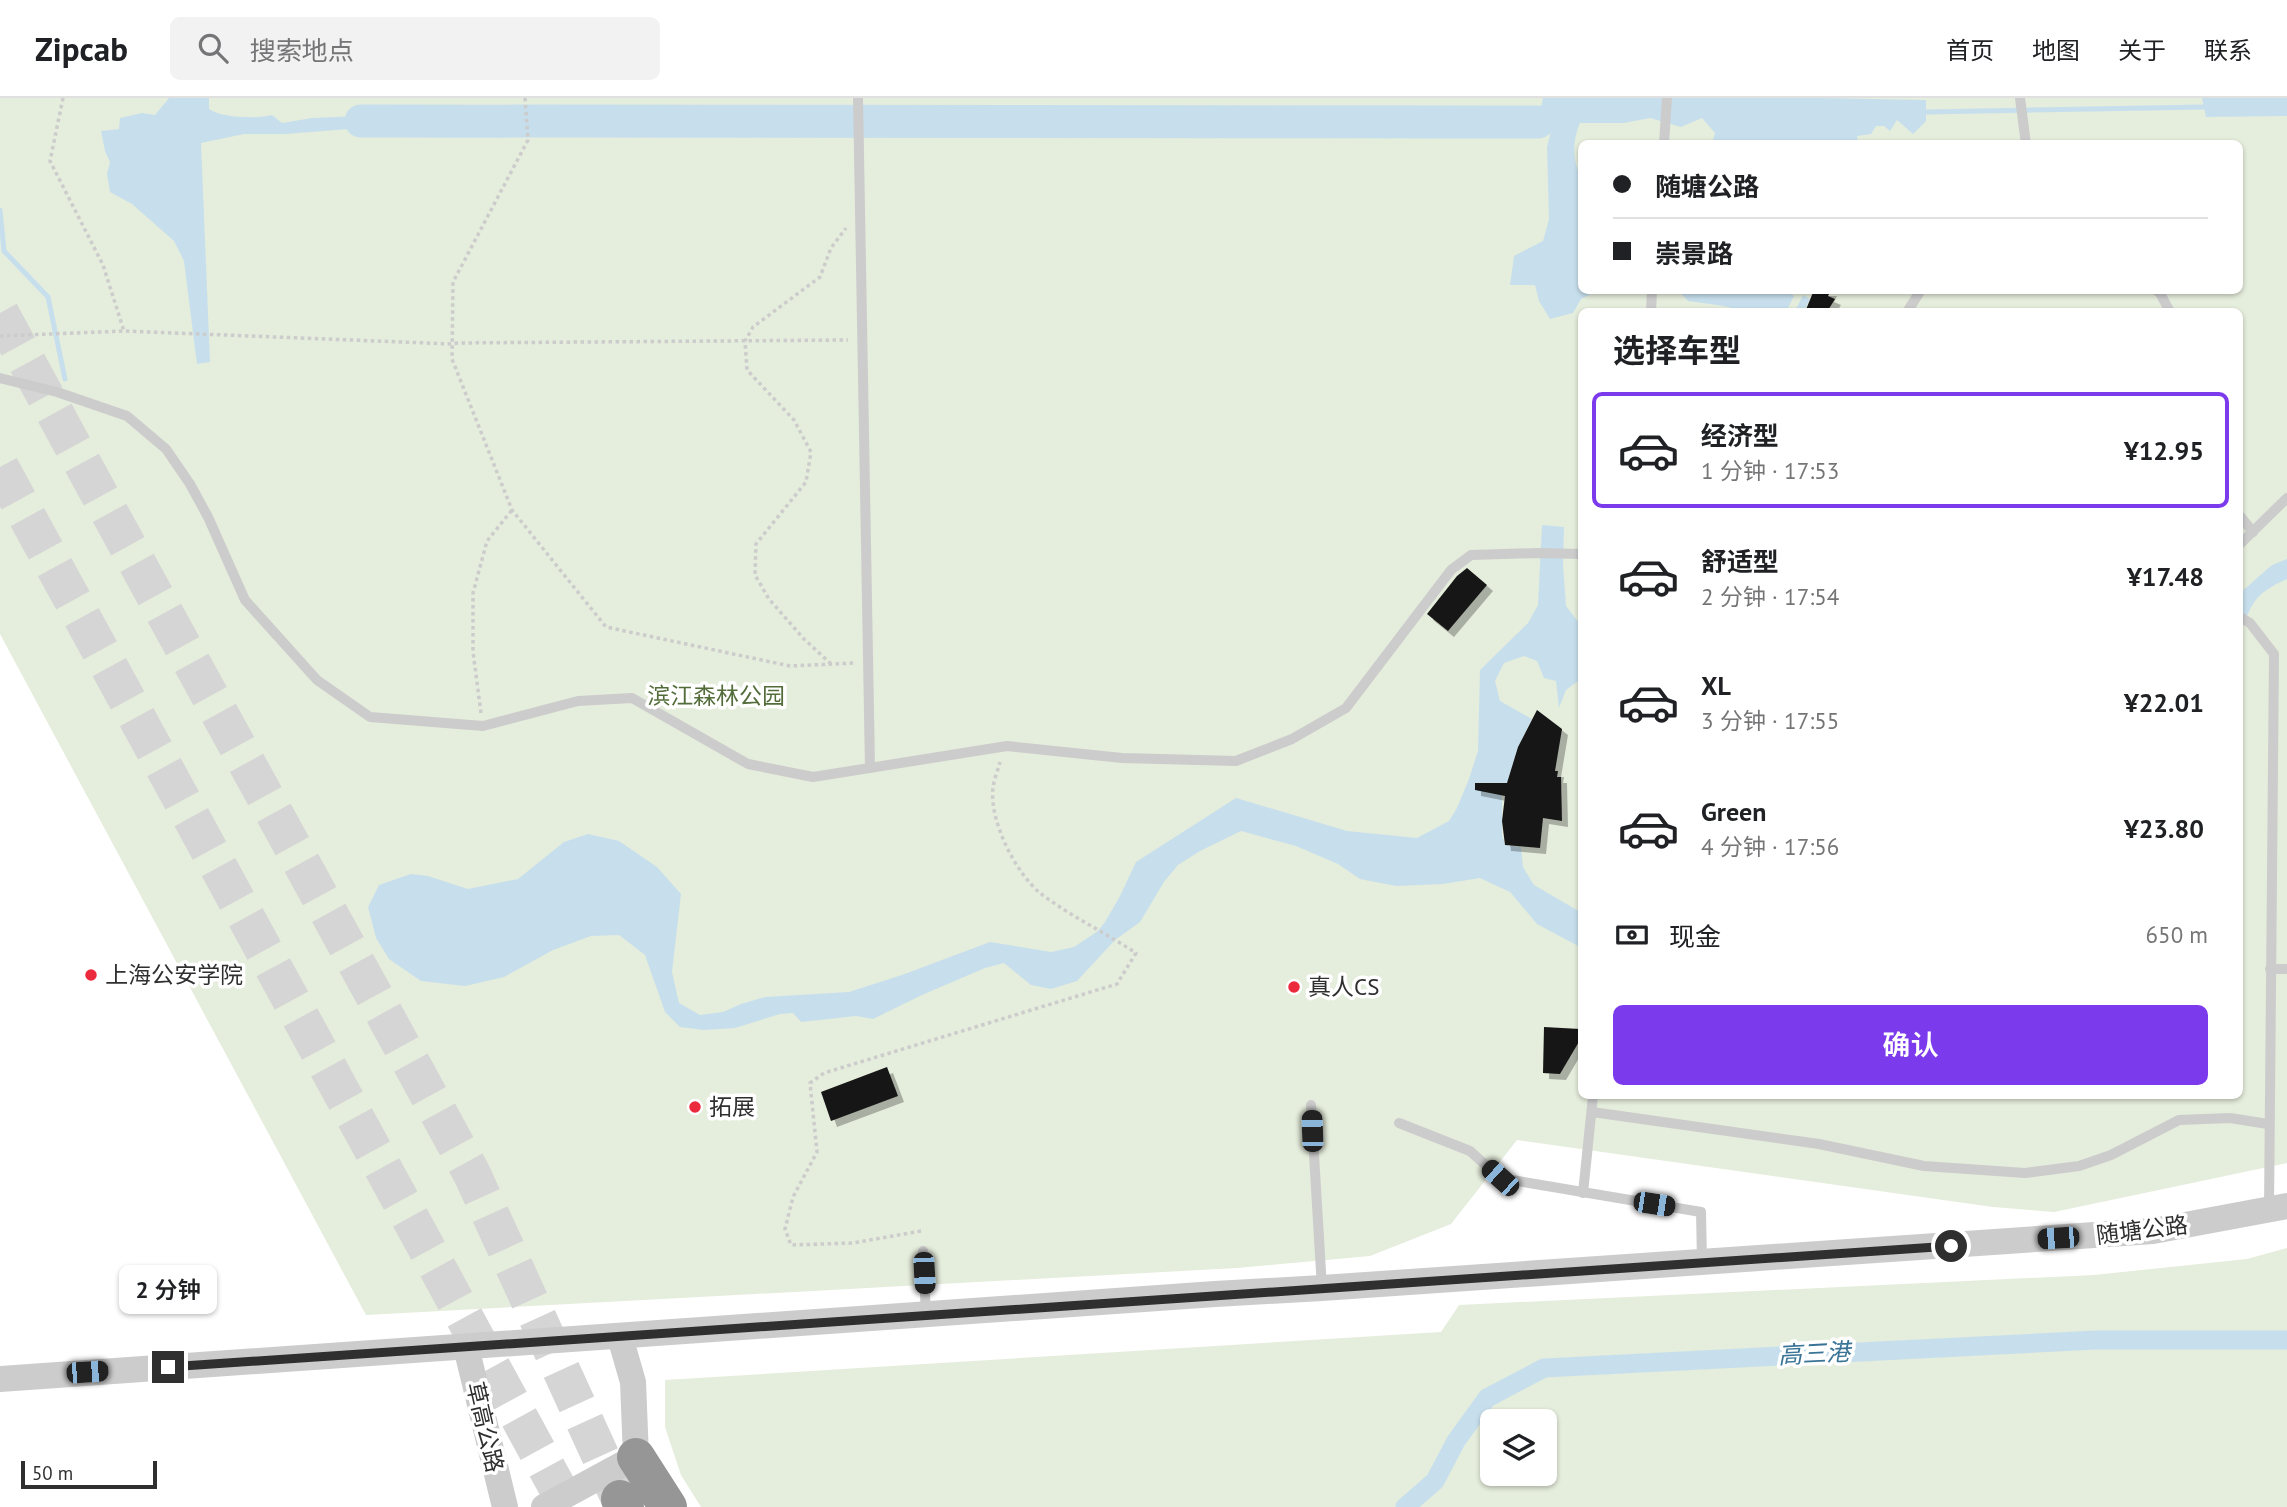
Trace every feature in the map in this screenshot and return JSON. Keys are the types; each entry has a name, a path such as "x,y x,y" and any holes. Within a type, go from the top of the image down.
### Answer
{"highway":[{"path":"636,1457 668,1507"}],"street":[{"name":"随塘公路","path":"0,1379 2153,1231 2278,1208"},
{"path":"544,1507 636,1457 633,1382 620,1337"},
{"name":"草高公路","path":"466,1347 505,1507"}],"lane":[{"path":"858,98 870,768"},
{"path":"1664,138 1667,98"},
{"path":"2020,98 2026,139"},
{"path":"0,378 57,392 127,416 166,449 208,517 245,600 317,680 370,717 483,726 578,701 632,698 748,764 813,777 1004,746 1122,758 1236,761 1292,739 1346,708 1451,570 1471,555 1578,554"},
{"path":"2243,541 2287,498"},
{"path":"2243,520 2253,532"},
{"path":"2245,620 2274,654 2268,1124 2278,1208"},
{"path":"2270,969 2287,969"},
{"path":"1583,1193 1593,1099"},
{"path":"1311,1105 1322,1288"},
{"path":"1592,1112 1819,1144 1924,1166 2025,1173 2079,1166 2111,1155 2179,1120 2230,1118 2268,1124"},
{"path":"1399,1123 1470,1151 1500,1178 1700,1212 1702,1262"},
{"path":"923,1251 926,1315"}],"path":[{"path":"63,98 50,161 103,265 124,331"},
{"path":"524,98 528,140 453,282 452,359 512,510 606,627 790,666 868,662"},
{"path":"831,664 803,638 769,599 755,575 756,544 806,482 811,452 794,420 747,370 745,341 753,327 820,277 831,248 860,209"},
{"path":"0,336 124,331 452,344 862,340"},
{"path":"483,726 473,652 473,593 486,541 512,510"},
{"path":"921,1231 853,1242 791,1245 785,1230 793,1197 817,1152 810,1083 824,1073 1117,984 1136,953 1074,917 1037,891 1009,853 996,818 993,789 1004,746"}],"green space":[{"name":"滨江森林公园","path":"0,98 2287,98 2287,1163 2054,1212 1993,1207 1517,1140 1451,1224 1370,1256 1237,1268 366,1315 0,634"},
{"path":"2287,1248 2287,1507 701,1507 681,1475 665,1427 665,1380 1441,1332 1459,1305 2094,1275 2247,1259"}],"water":[{"path":"169,98 209,98 209,109 215,112 240,117 272,115 282,123 312,118 361,116 362,128 244,134 201,143 210,362 197,364 184,261 174,241 132,204 110,192 107,174 110,162 101,131 119,129 120,118 142,113 155,115"},
{"path":"1543,98 1926,100 1926,121 1913,134 1897,120 1890,131 1884,126 1876,126 1871,134 1857,136 1858,140 1713,140 1715,133 1702,118 1681,127 1650,118 1624,123 1580,123 1574,151 1578,170 1578,294 1591,294 1581,299 1573,313 1550,319 1539,301 1535,285 1510,285 1514,256 1543,241 1549,219 1547,147 1552,127 1538,122"},
{"path":"2202,98 2287,98 2287,116 2206,117"},
{"path":"1682,294 1794,296 1788,308 1732,308 1688,301"},
{"path":"1803,295 1810,299 1806,308 1796,308"},
{"path":"1542,525 1564,527 1566,606 1578,622 1578,681 1566,690 1559,708 1556,681 1544,678 1537,661 1524,656 1504,663 1495,681 1500,701 1532,719 1518,747 1507,783 1497,794 1502,795 1502,835 1505,845 1521,847 1523,867 1534,885 1578,911 1578,946 1537,924 1510,892 1480,878 1443,884 1396,886 1360,879 1338,864 1296,846 1241,831 1178,865 1164,882 1140,922 1115,940 1077,981 1051,989 1031,985 1004,963 985,968 873,1019 856,1016 801,1022 793,1013 780,1014 735,1028 704,1030 680,1027 665,1012 645,955 619,935 591,936 553,950 504,977 465,986 421,981 389,959 376,938 368,907 379,885 411,874 428,876 468,889 518,879 564,842 588,834 619,841 657,867 681,894 672,972 679,1003 700,1015 723,1012 765,997 849,992 990,942 1051,952 1074,947 1098,931 1105,922 1136,862 1236,798 1347,831 1417,838 1449,821 1457,808 1478,751 1480,670 1528,623 1538,605"},
{"path":"2287,559 2287,579 2267,589 2256,600 2243,627 2243,590 2272,565"}],"building":[{"path":"1812,294 1829,294 1828,296 1835,299 1829,308 1807,308"},
{"path":"1467,568 1487,585 1448,631 1427,614 1457,576"},
{"path":"1537,710 1562,729 1555,771 1558,771 1557,777 1561,777 1562,821 1543,818 1540,848 1505,845 1502,821 1505,796 1475,790 1475,783 1507,783 1518,747"},
{"path":"1544,1027 1578,1029 1578,1043 1560,1074 1543,1073"},
{"path":"887,1067 898,1096 831,1121 821,1092"}],"waterway":[{"path":"1926,112 2204,107"},
{"path":"361,121 1538,122"},
{"path":"0,210 4,251 48,297 65,379"},
{"name":"高三港","path":"1405,1507 1435,1481 1456,1441 1487,1398 1544,1368 2096,1340 2287,1340"}],"tunnel":[{"path":"0,313 472,1174 620,1499"},
{"path":"0,467 568,1507"}],"place":[{"name":"上海公安学院","path":"91,975"},
{"name":"真人CS","path":"1294,987"},
{"name":"拓展","path":"695,1107"}],"route":[{"path":"168,1367 1951,1246"}]}
